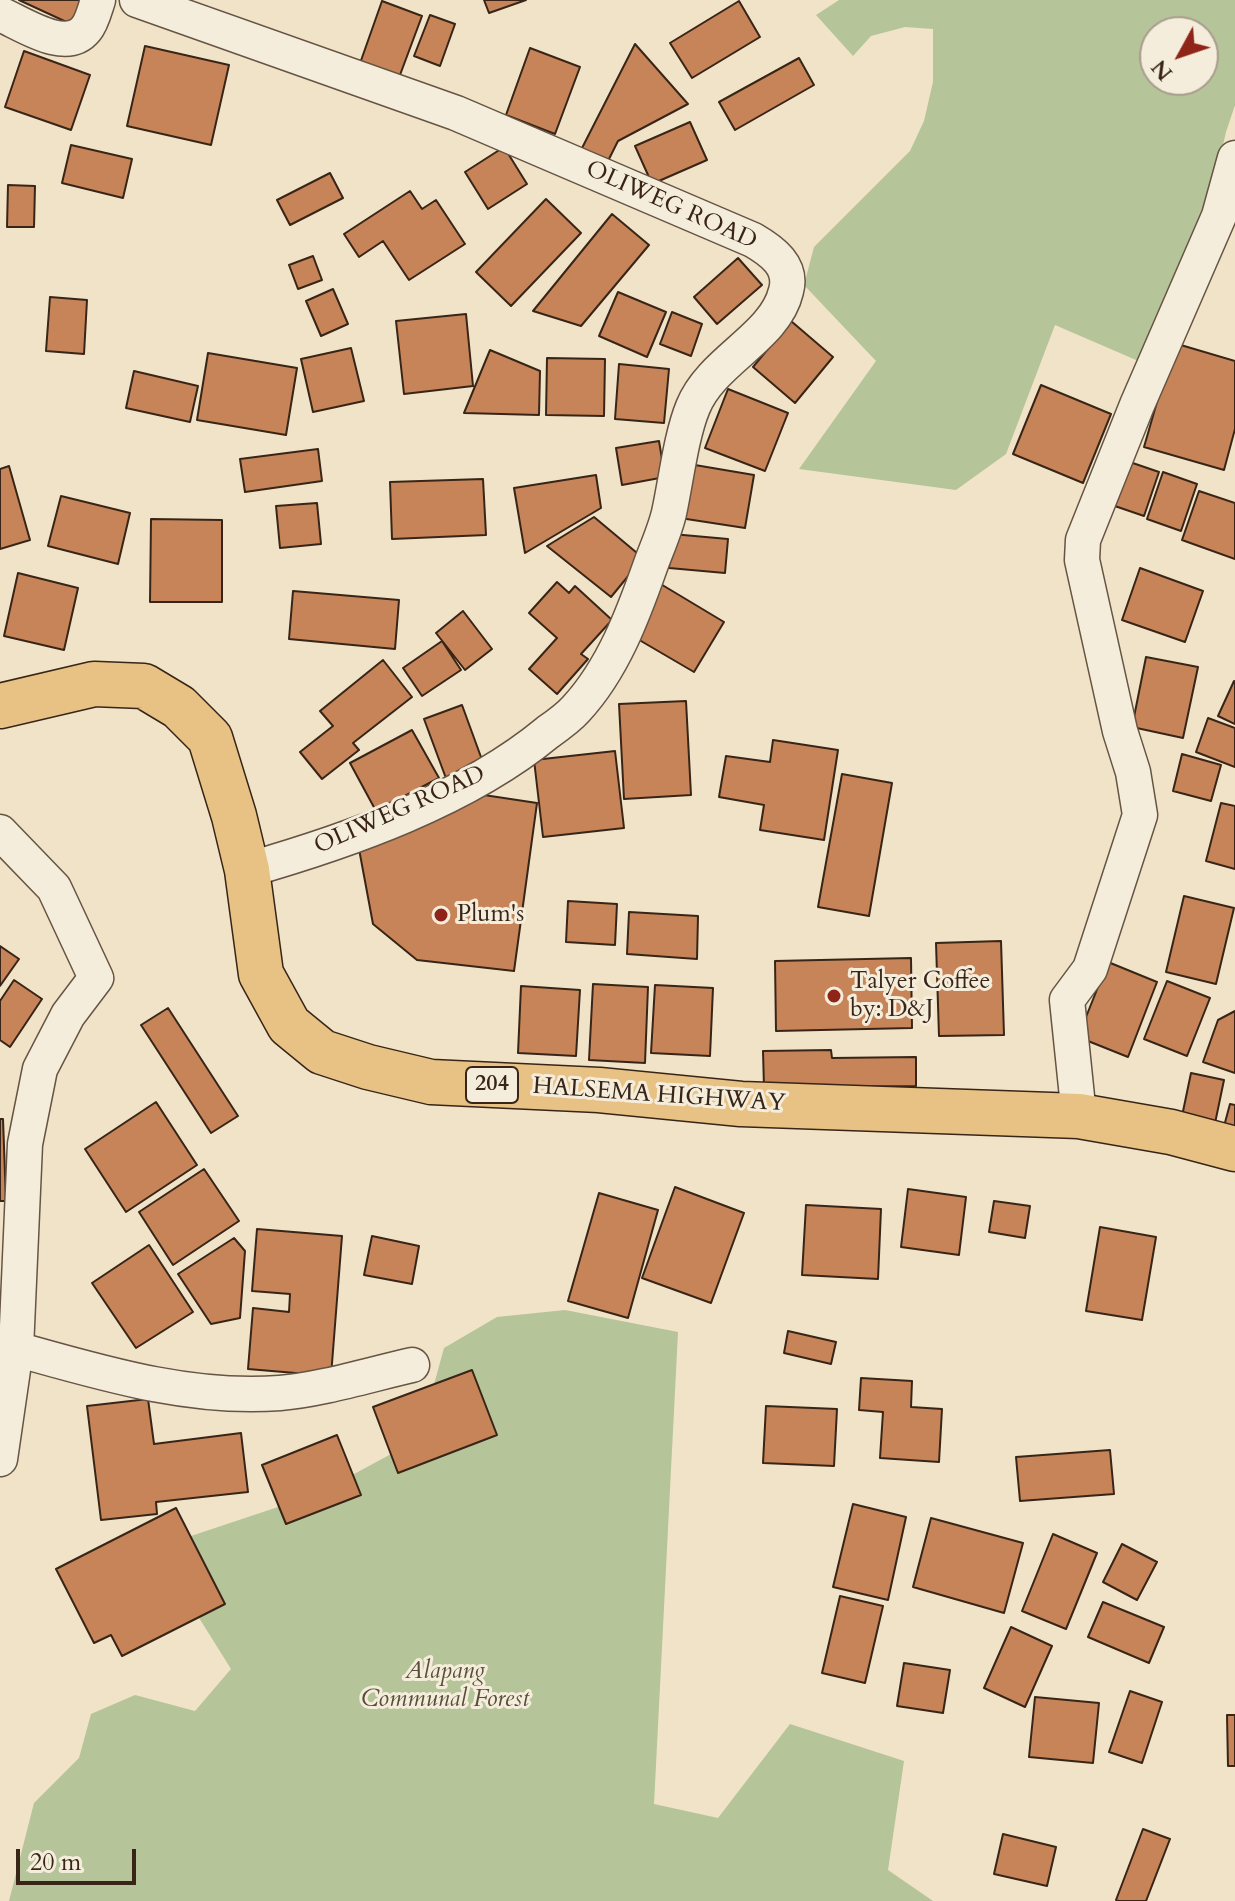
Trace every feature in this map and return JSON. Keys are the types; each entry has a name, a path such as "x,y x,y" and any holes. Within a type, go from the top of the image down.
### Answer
{"highway":[{"name":"HALSEMA HIGHWAY","path":"0,706 94,684 144,686 179,707 210,738 247,870 261,974 289,1025 322,1052 431,1082 599,1090 741,1104 1079,1116 1171,1132 1235,1149"}],"street":[{"path":"0,14 58,39 70,40 88,28 98,0"},
{"name":"OLIWEG ROAD","path":"137,0 456,113 753,240 770,250 786,272 787,288 778,314 704,384 692,409 668,518 631,620 604,671 576,710 529,748 469,786 312,851 247,870"},
{"path":"1079,1116 1067,1000 1090,969 1140,815 1133,772 1120,731 1082,560 1083,540 1137,405 1219,216 1235,158"},
{"path":"0,832 54,888 96,978 68,1015 40,1069 25,1144 16,1349 0,1459"},
{"path":"16,1349 110,1375 201,1393 236,1395 284,1393 412,1365"}],"green space":[{"path":"839,0 1235,0 1235,105 1205,221 1143,363 1055,325 1006,454 956,490 799,469 876,361 804,285 814,247 910,151 924,121 933,82 933,29 905,27 871,36 853,56 816,15"},
{"name":"Alapang Communal Forest","path":"565,1310 678,1332 654,1804 718,1818 790,1724 904,1761 888,1870 933,1901 9,1901 34,1803 79,1758 91,1714 135,1695 195,1711 231,1669 196,1613 188,1537 317,1494 419,1439 444,1348 497,1317"}],"building":[{"path":"19,0 83,0 73,25"},
{"path":"484,0 526,0 489,13"},
{"path":"382,1 422,16 397,83 358,69"},
{"path":"739,1 760,37 692,78 670,43"},
{"path":"430,15 455,24 440,66 414,56"},
{"path":"635,44 688,104 618,141 607,163 581,150"},
{"path":"145,46 229,65 211,145 127,126"},
{"path":"530,48 580,67 555,134 506,115"},
{"path":"24,51 90,75 71,130 5,107"},
{"path":"799,58 814,85 735,130 719,102"},
{"path":"690,122 707,160 652,184 635,146"},
{"path":"71,145 132,159 123,198 62,183"},
{"path":"504,147 527,184 488,209 465,172"},
{"path":"330,173 343,198 290,225 277,200"},
{"path":"8,185 35,186 34,227 7,227"},
{"path":"410,191 422,209 436,200 465,244 409,280 383,241 359,257 344,234"},
{"path":"546,199 581,233 511,306 476,272"},
{"path":"612,214 649,245 581,326 533,311"},
{"path":"313,256 322,280 298,289 289,265"},
{"path":"738,258 762,285 717,324 694,297"},
{"path":"333,289 348,324 321,336 306,301"},
{"path":"618,292 666,312 647,357 599,336"},
{"path":"50,297 87,300 84,354 46,351"},
{"path":"672,312 702,324 691,356 660,344"},
{"path":"466,314 473,386 404,394 396,321"},
{"path":"791,321 833,357 795,403 753,367"},
{"path":"1174,343 1235,361 1235,429 1224,470 1144,447"},
{"path":"351,348 364,401 313,412 301,359"},
{"path":"490,350 540,371 539,415 464,413"},
{"path":"208,353 297,368 286,435 197,420"},
{"path":"547,358 605,359 604,416 546,415"},
{"path":"619,364 669,369 664,423 615,419"},
{"path":"134,371 198,386 190,422 126,408"},
{"path":"1041,385 1111,414 1083,483 1013,454"},
{"path":"728,389 788,413 765,471 705,448"},
{"path":"659,441 665,477 622,485 616,448"},
{"path":"318,449 322,481 245,492 240,459"},
{"path":"1121,459 1159,472 1144,516 1106,503"},
{"path":"689,464 754,475 745,528 680,518"},
{"path":"9,466 30,540 0,549 0,469"},
{"path":"1163,472 1197,484 1181,531 1147,519"},
{"path":"596,475 601,508 525,553 514,488"},
{"path":"483,479 486,535 392,539 390,482"},
{"path":"1199,491 1235,503 1235,559 1182,540"},
{"path":"61,496 130,513 118,564 48,546"},
{"path":"317,503 321,544 280,548 276,506"},
{"path":"594,517 643,558 611,597 547,546"},
{"path":"151,519 222,520 222,602 150,602"},
{"path":"672,534 728,539 725,573 669,568"},
{"path":"1140,568 1203,591 1185,642 1122,620"},
{"path":"18,573 78,588 64,650 4,636"},
{"path":"557,582 569,593 575,586 612,620 581,654 588,659 557,694 529,669 557,638 529,613"},
{"path":"659,583 724,622 694,672 629,634"},
{"path":"293,591 399,600 395,649 289,639"},
{"path":"463,611 492,649 465,670 436,633"},
{"path":"442,641 461,670 422,696 403,668"},
{"path":"1146,657 1198,667 1183,738 1132,727"},
{"path":"383,660 412,697 353,743 359,750 322,779 300,752 333,726 320,711"},
{"path":"1235,682 1235,724 1218,716"},
{"path":"686,701 691,795 624,799 619,704"},
{"path":"462,705 485,768 447,781 424,719"},
{"path":"1208,718 1235,728 1235,767 1196,752"},
{"path":"412,730 439,778 376,811 350,763"},
{"path":"773,740 838,750 824,840 760,830 764,805 719,797 726,756 770,762"},
{"path":"615,751 624,828 543,837 534,760"},
{"path":"1182,754 1221,765 1211,801 1173,791"},
{"path":"842,774 892,783 869,916 818,907"},
{"path":"464,792 537,803 514,971 417,960 373,924 359,849"},
{"path":"1221,803 1235,806 1235,869 1206,861"},
{"path":"1184,896 1234,908 1216,984 1166,972"},
{"path":"568,901 617,904 615,945 566,942"},
{"path":"629,912 698,916 697,959 627,954"},
{"path":"1001,941 1004,1035 939,1036 936,943"},
{"path":"0,946 19,959 0,986"},
{"path":"911,958 912,1028 776,1031 775,961"},
{"path":"1108,962 1157,982 1128,1057 1078,1037"},
{"path":"14,980 42,999 10,1047 0,1040 0,1001"},
{"path":"1167,981 1210,998 1187,1056 1144,1039"},
{"path":"593,984 648,987 645,1063 589,1060"},
{"path":"655,985 713,988 710,1056 651,1053"},
{"path":"521,986 580,990 576,1056 518,1053"},
{"path":"168,1008 238,1116 211,1133 141,1025"},
{"path":"1235,1011 1235,1073 1203,1062 1218,1020"},
{"path":"831,1050 832,1058 916,1057 916,1086 764,1088 763,1051"},
{"path":"1191,1073 1224,1080 1214,1128 1181,1121"},
{"path":"156,1102 197,1165 126,1212 85,1149"},
{"path":"1230,1104 1235,1105 1235,1133 1223,1130"},
{"path":"0,1119 3,1119 6,1201 0,1201"},
{"path":"204,1169 239,1221 173,1265 139,1212"},
{"path":"675,1187 744,1213 711,1303 642,1278"},
{"path":"908,1189 966,1197 959,1255 901,1247"},
{"path":"599,1193 658,1210 628,1318 568,1301"},
{"path":"994,1201 1030,1206 1025,1238 989,1232"},
{"path":"806,1205 881,1209 878,1279 802,1275"},
{"path":"1100,1227 1156,1237 1142,1320 1086,1311"},
{"path":"257,1229 342,1236 331,1376 248,1369 253,1308 289,1312 290,1294 252,1291"},
{"path":"372,1236 419,1246 412,1284 364,1275"},
{"path":"234,1238 245,1251 240,1318 211,1324 178,1274"},
{"path":"149,1245 193,1312 136,1348 92,1283"},
{"path":"788,1331 836,1342 831,1364 784,1353"},
{"path":"472,1370 497,1435 398,1473 373,1407"},
{"path":"861,1378 912,1381 911,1407 942,1409 939,1462 880,1458 883,1412 859,1410"},
{"path":"148,1399 154,1444 241,1433 248,1492 156,1502 157,1514 101,1520 87,1406"},
{"path":"766,1406 837,1409 834,1466 763,1463"},
{"path":"337,1435 361,1495 286,1524 262,1465"},
{"path":"1110,1450 1114,1494 1020,1501 1016,1457"},
{"path":"853,1504 906,1517 888,1600 833,1587"},
{"path":"176,1508 225,1604 122,1656 111,1635 94,1643 56,1569"},
{"path":"931,1518 1023,1543 1004,1613 913,1587"},
{"path":"1053,1534 1097,1553 1066,1629 1022,1611"},
{"path":"1122,1544 1157,1562 1137,1600 1103,1582"},
{"path":"840,1596 883,1606 865,1683 822,1673"},
{"path":"1103,1602 1164,1627 1149,1663 1088,1637"},
{"path":"1011,1627 1052,1646 1025,1707 984,1688"},
{"path":"904,1663 950,1670 943,1713 897,1706"},
{"path":"1130,1691 1162,1702 1142,1763 1109,1752"},
{"path":"1035,1697 1099,1703 1093,1763 1029,1757"},
{"path":"1227,1715 1235,1715 1235,1766 1228,1766"},
{"path":"1143,1829 1170,1839 1146,1901 1116,1900"},
{"path":"1003,1834 1056,1847 1047,1886 994,1874"}],"place":[{"name":"Plum's","path":"441,915"},
{"name":"Talyer Coffee by: D&J","path":"834,996"}]}
